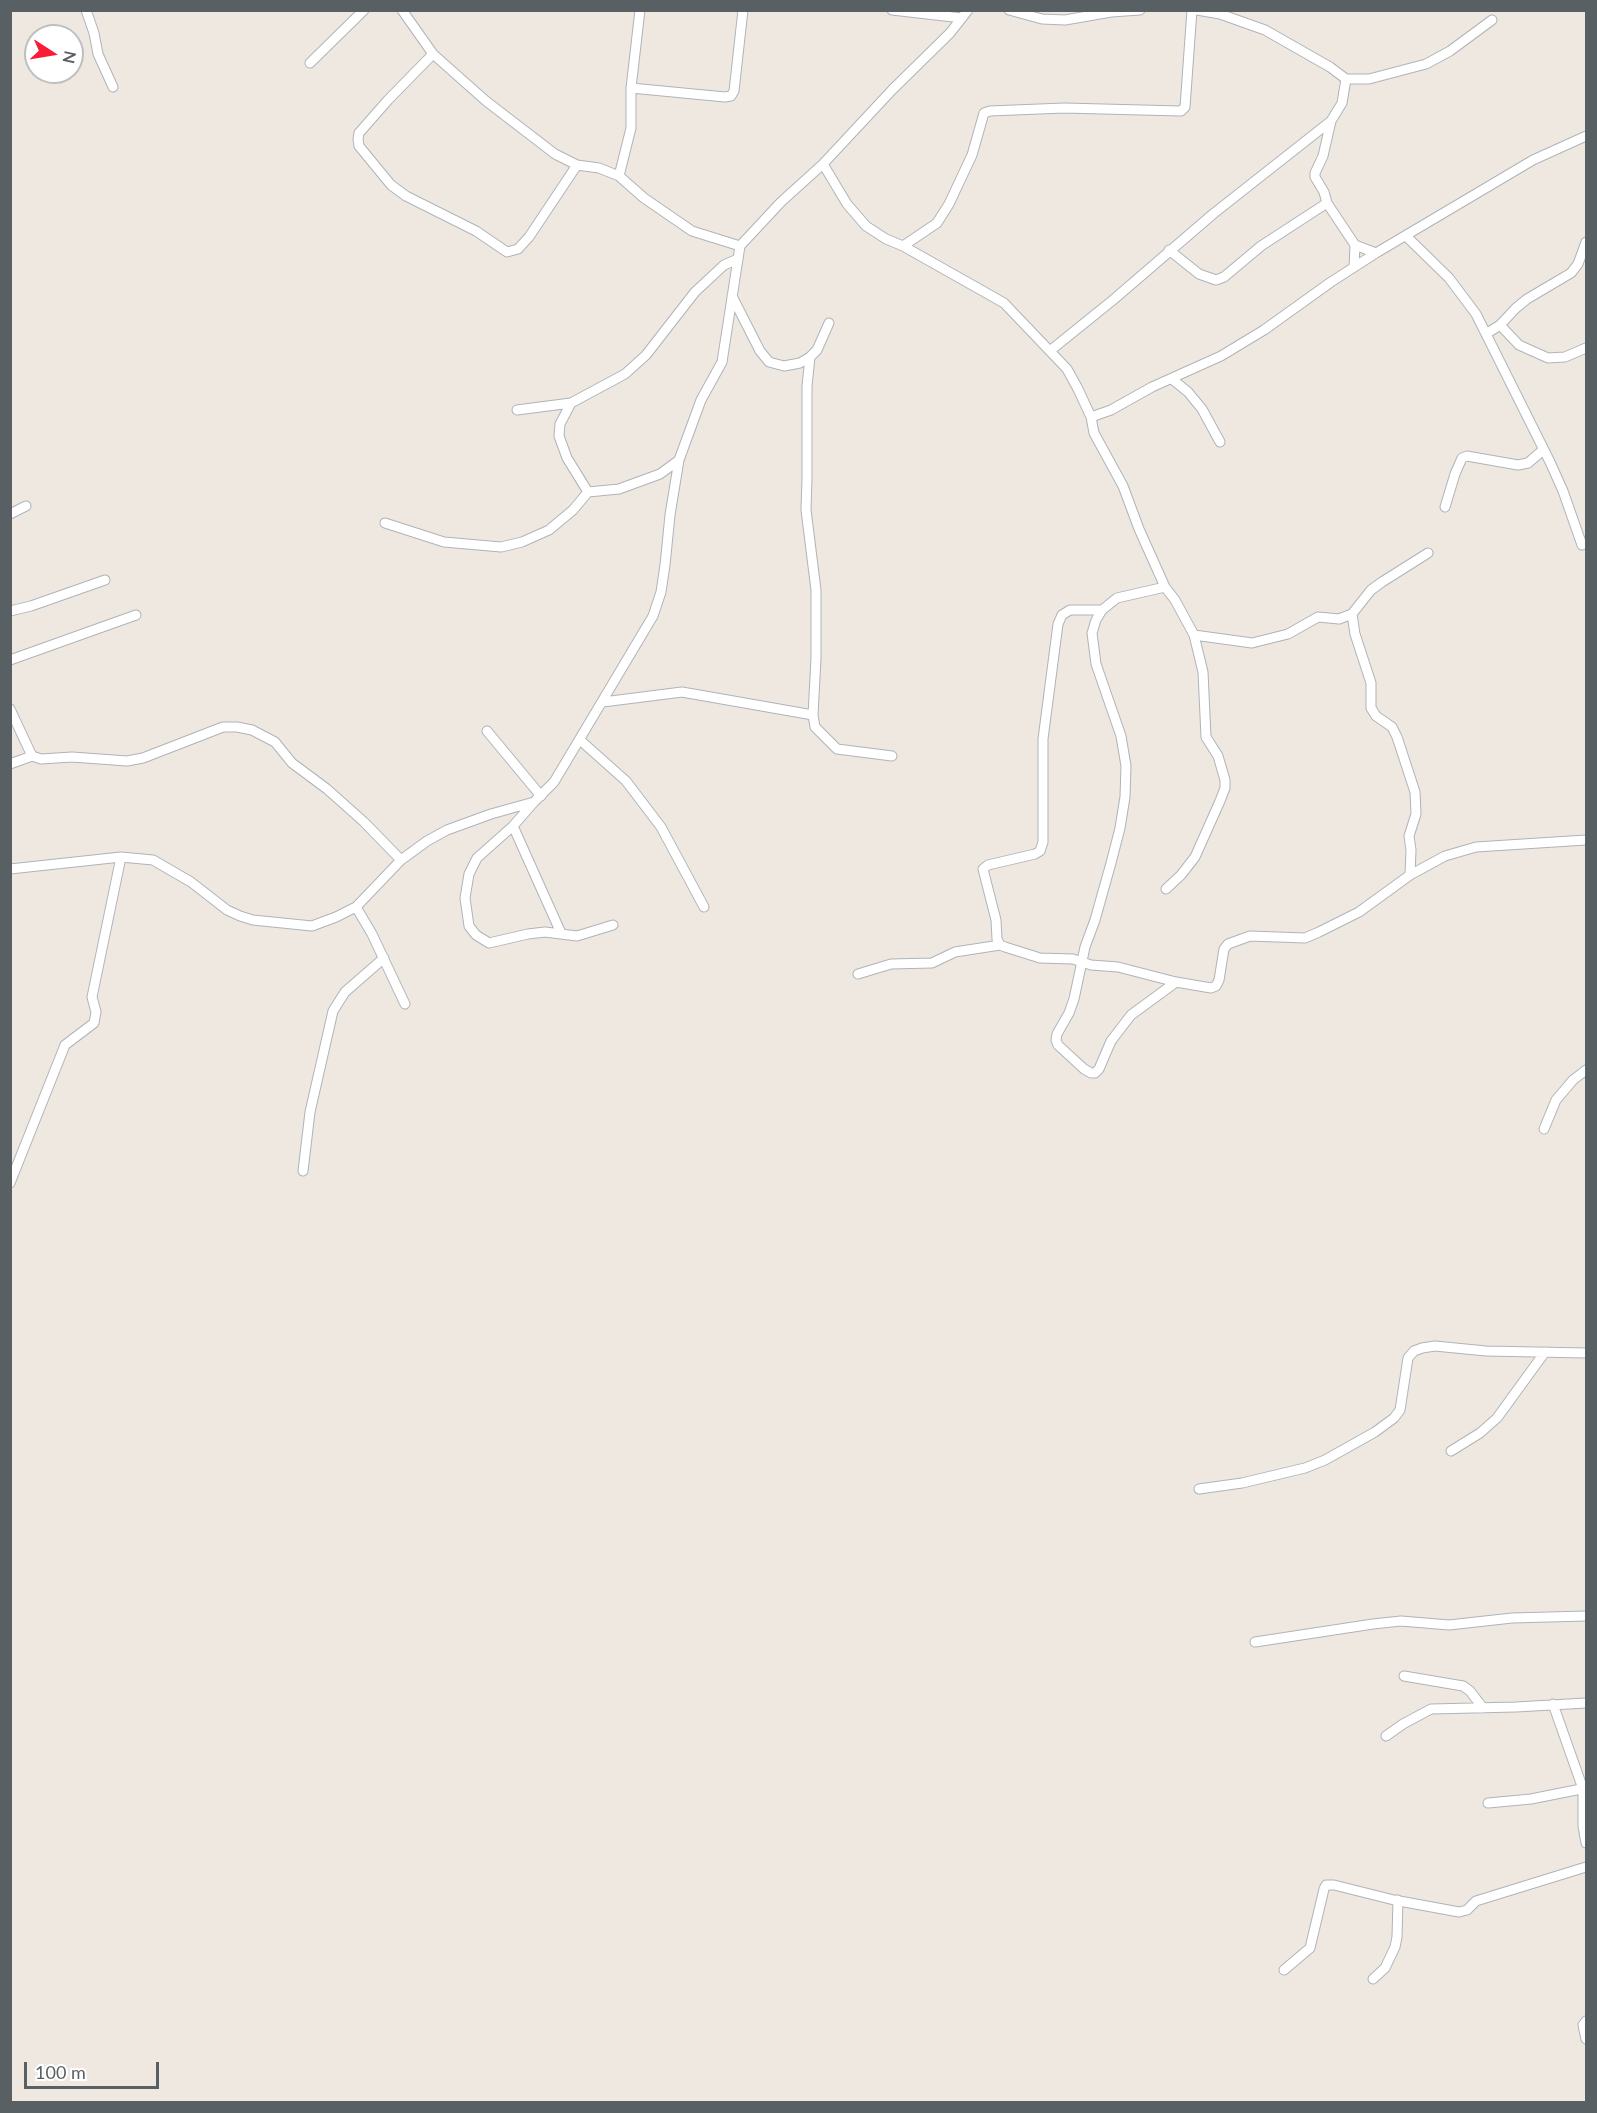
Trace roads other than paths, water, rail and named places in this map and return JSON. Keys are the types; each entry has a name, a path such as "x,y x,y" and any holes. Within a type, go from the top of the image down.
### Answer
{"street":[{"path":"86,10 98,54 113,87"},
{"path":"310,63 364,10"},
{"path":"402,10 433,54 494,107 555,154 577,165 599,168 619,177 644,198 692,231 740,246"},
{"path":"619,177 631,128 631,88 640,10"},
{"path":"631,88 731,96 734,91 743,10"},
{"path":"892,10 965,14"},
{"path":"1009,10 1042,19 1065,20 1140,10"},
{"path":"903,246 937,223 950,204 972,155 984,113 1064,108 1181,111 1185,107 1192,10"},
{"path":"1197,10 1220,14 1265,30 1330,67 1346,79 1369,79 1426,64 1450,51 1492,20"},
{"path":"613,925 577,936 561,933 528,934 489,943 476,935 469,926 465,898 469,874 477,858 513,826 554,782 653,616 660,592 679,460 701,400 722,362 740,246 781,202 823,164 892,90 950,33 965,14"},
{"path":"433,54 359,133 360,146 391,185 406,196 476,231 507,252 518,249 529,237 577,165"},
{"path":"1051,350 1113,300 1168,250 1331,121 1339,112 1346,79"},
{"path":"1331,121 1323,156 1315,173 1327,203 1355,245 1376,253"},
{"path":"1091,417 1111,410 1152,387 1221,356 1264,330 1376,253 1533,160 1587,136"},
{"path":"823,164 857,217 886,239 903,246 1004,303 1067,369 1091,417 1094,433 1123,486 1165,587 1175,600 1194,635 1203,672 1206,737 1223,767 1225,788 1195,857 1166,889"},
{"path":"1168,250 1199,274 1216,280 1224,277 1261,246 1327,203"},
{"path":"1406,236 1463,295 1476,314 1563,491 1582,545"},
{"path":"1486,334 1500,325 1527,299 1571,273 1578,264 1587,242"},
{"path":"1354,267 1355,245"},
{"path":"517,410 571,403 625,374 637,365 695,292 724,265 738,259"},
{"path":"732,296 760,351 769,362 784,366 800,363 810,357 817,350 829,323"},
{"path":"1500,325 1519,345 1548,358 1565,357 1587,348"},
{"path":"810,357 807,386 806,510 816,590 813,715 815,727 837,749 892,756"},
{"path":"1172,379 1188,392 1202,409 1220,442"},
{"path":"571,403 560,424 559,436 567,458 588,492"},
{"path":"1445,507 1462,458 1467,456 1518,465 1528,463 1543,450"},
{"path":"385,523 444,542 501,547 522,542 549,530 573,510 588,492 619,489 660,474 679,460"},
{"path":"10,514 26,506"},
{"path":"1194,635 1252,644 1288,634 1318,617 1339,619 1352,614 1371,590 1428,553"},
{"path":"10,610 31,606 105,580"},
{"path":"1165,587 1117,598 1102,610 1092,633 1096,664 1121,736 1126,766 1125,797 1112,863 1082,961 1072,1006 1056,1040 1058,1045 1091,1073 1099,1069 1111,1041 1131,1015 1176,982"},
{"path":"1000,945 997,939 992,900 983,869 988,865 1040,851 1043,842 1043,739 1058,624 1062,615 1070,610 1102,610"},
{"path":"1352,614 1355,634 1371,683 1371,708 1376,716 1392,727 1415,792 1416,814 1409,836 1410,875"},
{"path":"10,660 136,615"},
{"path":"603,702 682,692 813,715"},
{"path":"10,709 32,756"},
{"path":"10,764 32,756 42,759 72,757 127,761 143,758 223,727 252,730 275,742 292,763 327,789 401,860"},
{"path":"487,731 538,799"},
{"path":"580,740 626,781 661,827 704,907"},
{"path":"10,869 121,857 153,860 191,882 227,910 240,916 253,920 312,926 356,907 401,860 427,841 447,830 538,799"},
{"path":"513,826 561,933"},
{"path":"858,974 891,964 933,963 955,952 1000,945 1040,958 1082,961 1091,965 1118,968 1211,988 1216,986 1227,944 1250,936 1305,938 1359,912 1410,875 1445,855 1464,849 1519,842 1587,840"},
{"path":"10,1183 65,1045 94,1023 96,1012 92,998 121,857"},
{"path":"356,907 384,958 405,1004"},
{"path":"303,1171 310,1112 333,1011 345,992 384,958"},
{"path":"1544,1129 1556,1100 1573,1080 1587,1070"},
{"path":"1199,1489 1242,1483 1305,1468 1325,1460 1375,1432 1394,1418 1400,1410 1408,1358 1414,1351 1435,1346 1486,1351 1587,1353"},
{"path":"1451,1451 1480,1433 1497,1418 1545,1352"},
{"path":"1255,1642 1382,1623 1449,1625 1512,1618 1587,1617"},
{"path":"1404,1676 1463,1686 1470,1691 1483,1708"},
{"path":"1386,1736 1431,1709 1587,1703"},
{"path":"1553,1704 1585,1788 1583,1826 1587,1843"},
{"path":"1488,1803 1531,1799 1585,1788"},
{"path":"1284,1970 1310,1948 1323,1889 1326,1885 1459,1912 1467,1910 1476,1901 1484,1898 1587,1867"},
{"path":"1373,1979 1385,1968 1395,1947 1398,1900"},
{"path":"1587,2021 1583,2025 1587,2039"}]}
